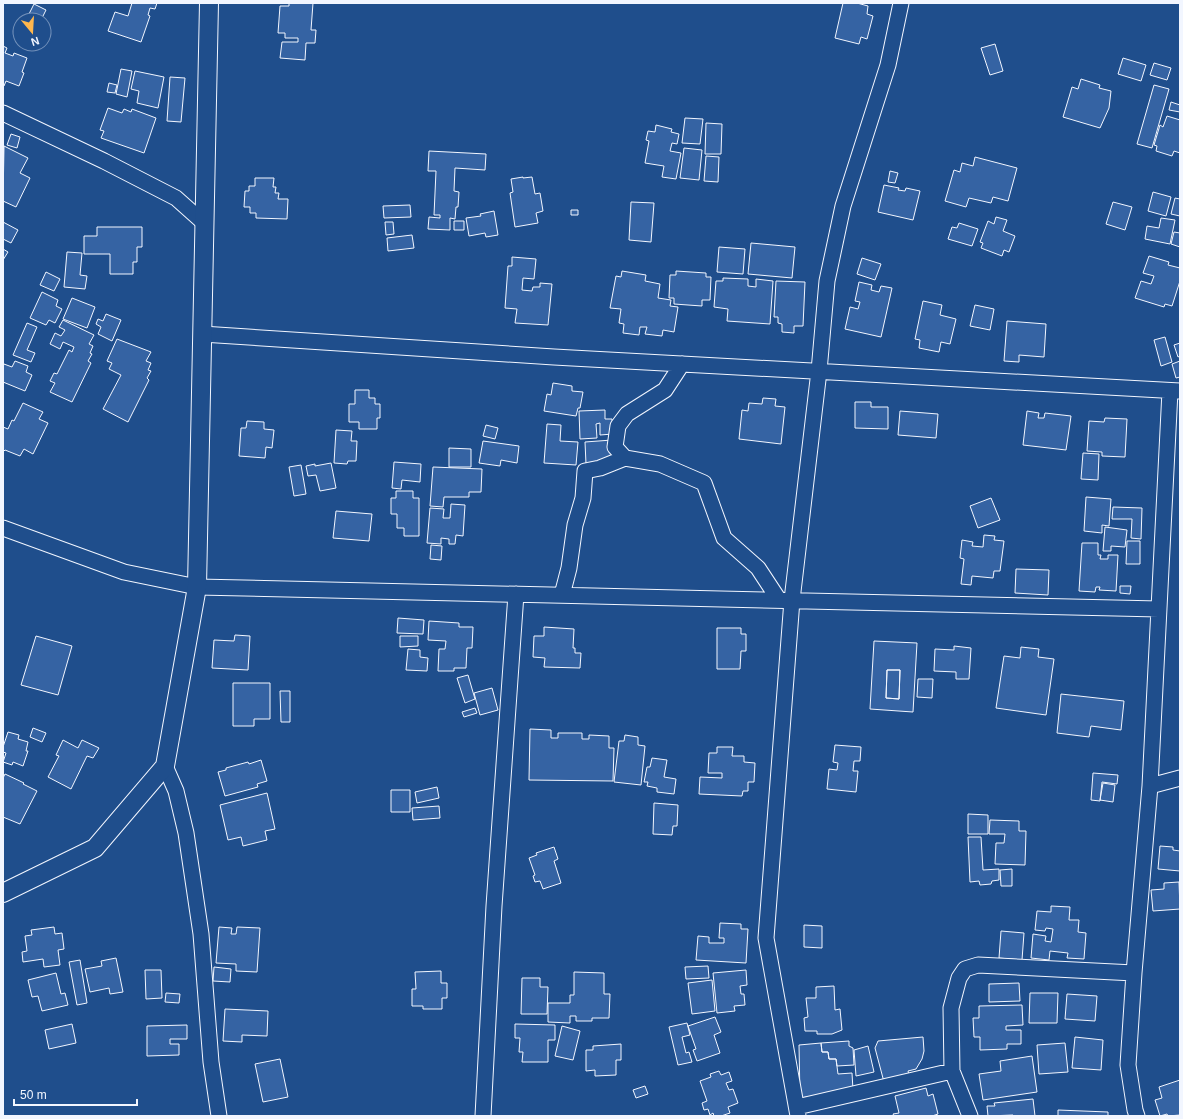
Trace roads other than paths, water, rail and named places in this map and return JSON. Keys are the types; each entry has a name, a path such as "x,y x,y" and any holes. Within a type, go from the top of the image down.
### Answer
{"street":[{"path":"3,893 95,848 165,766 197,587 209,3"},
{"path":"901,3 888,65 843,206 827,282 819,371 785,600 766,938 798,1111 952,1071"},
{"path":"3,113 104,161 176,198 204,223"},
{"path":"202,334 554,357 1175,391 1159,609 1150,786 1134,972 1128,1065 1137,1116"},
{"path":"625,458 615,446 618,426 627,414 665,390 682,364"},
{"path":"562,595 569,568 575,525 583,498 585,471 600,468 625,458 660,464 704,483 724,538 758,568 785,600"},
{"path":"3,528 124,572 197,587 1159,609"},
{"path":"484,1116 494,906 516,594"},
{"path":"165,766 176,791 187,841 201,934 211,1062 220,1116"},
{"path":"1150,786 1180,778"},
{"path":"970,1116 952,1071 952,1008 959,978 965,969 978,965 1134,972"}]}
